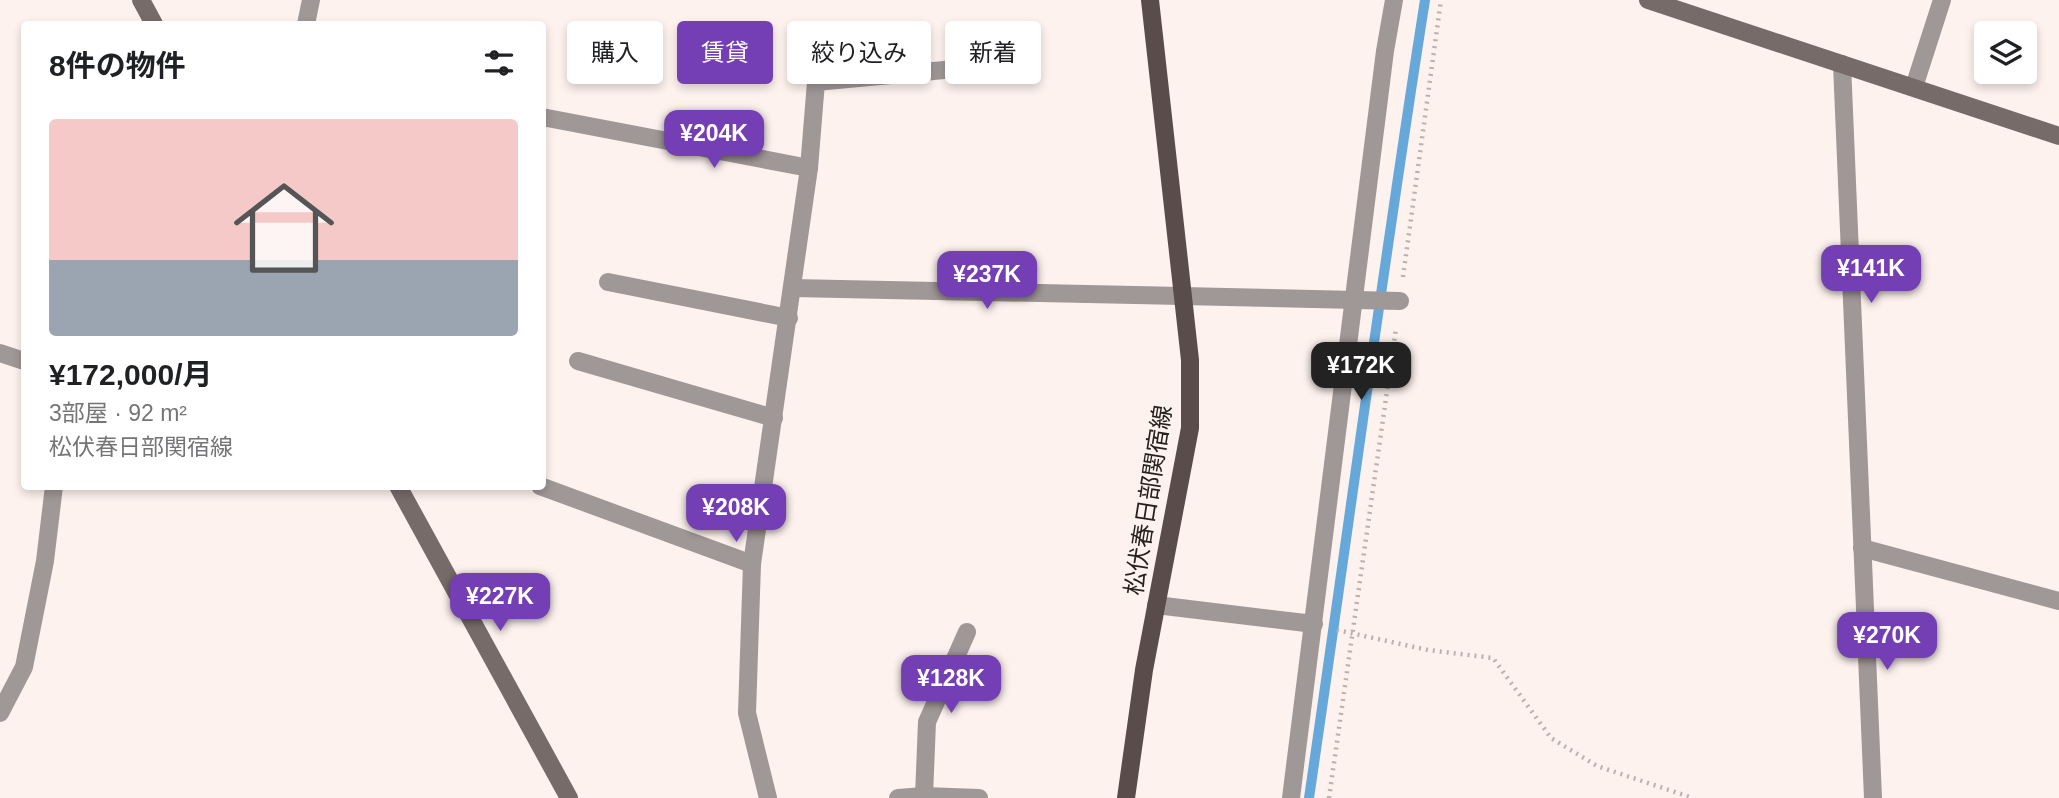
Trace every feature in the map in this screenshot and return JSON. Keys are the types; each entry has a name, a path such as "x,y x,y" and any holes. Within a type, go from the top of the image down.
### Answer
{"main road":[{"name":"松伏春日部関宿線","path":"1126,798 1143,670 1190,428 1190,360 1150,0"}],"street":[{"path":"141,0 152,21"},
{"path":"307,21 312,0"},
{"path":"1291,798 1394,0"},
{"path":"1914,87 1942,0"},
{"path":"1652,1 2059,136"},
{"path":"1842,64 1873,798"},
{"path":"768,798 747,713 752,564 809,168 816,82 945,70"},
{"path":"546,118 809,168"},
{"path":"608,282 789,318"},
{"path":"793,288 1399,301"},
{"path":"0,353 21,360"},
{"path":"578,361 774,418"},
{"path":"546,488 752,564"},
{"path":"0,713 24,667 45,561 54,490"},
{"path":"400,490 569,798"},
{"path":"1862,548 2059,601"},
{"path":"1156,606 1314,625"},
{"path":"924,796 927,722 967,632"},
{"path":"898,798 979,798"}],"path":[{"path":"1329,798 1441,0"},
{"path":"1353,634 1428,650 1493,658 1551,738 1597,766 1693,798"}],"waterway":[{"path":"1309,798 1425,0"}]}
